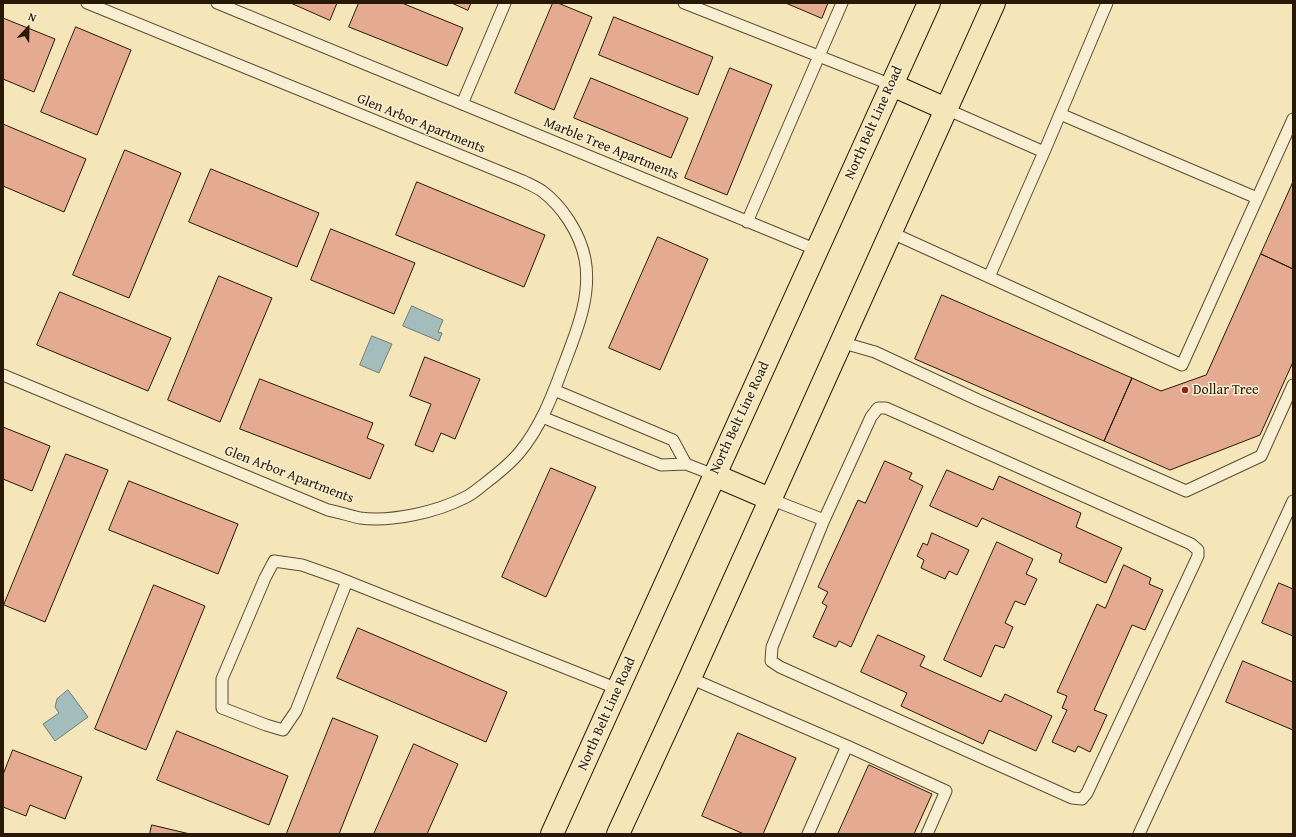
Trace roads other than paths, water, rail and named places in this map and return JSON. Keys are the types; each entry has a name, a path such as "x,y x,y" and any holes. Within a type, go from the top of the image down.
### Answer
{"main road":[{"name":"North Belt Line Road","path":"552,834 929,3"},
{"path":"618,834 690,678 840,342 994,3"},
{"path":"892,85 946,109"},
{"path":"714,475 770,499"}],"lane":[{"name":"Glen Arbor Apartments","path":"3,375 328,510 360,518 383,519 400,517 449,505 468,496 505,468 520,452 542,417 577,330 582,312 586,278 585,259 580,243 574,230 555,203 541,191 516,178 87,3"},
{"name":"Marble Tree Apartments","path":"217,3 244,8 462,104 817,250"},
{"path":"462,104 505,3"},
{"path":"684,3 892,85"},
{"path":"747,222 842,3"},
{"path":"989,278 1107,3"},
{"path":"946,109 1044,152"},
{"path":"1060,114 1257,198"},
{"path":"890,232 1182,365 1293,119"},
{"path":"840,342 875,352 978,400 1186,491 1261,456 1293,386"},
{"path":"554,390 673,440 686,464"},
{"path":"878,408 886,408 1191,544 1198,550 1198,556 1091,786 1082,799 1072,798 780,667 771,661 772,647 824,520 871,416 878,408"},
{"path":"542,417 661,465 686,464 714,475"},
{"path":"770,499 824,520"},
{"path":"1139,834 1293,501"},
{"path":"347,581 296,710 283,730 222,708 222,679 274,561 302,564 347,581 618,689"},
{"path":"690,678 946,791 927,834"},
{"path":"808,834 847,746"}],"water":[{"path":"412,306 443,320 438,332 442,333 439,341 403,326"},
{"path":"372,336 392,344 379,373 360,365"},
{"path":"68,690 88,717 55,741 43,724 59,713 55,707 57,699"}],"place":[{"name":"Dollar Tree","path":"1185,390"}]}
